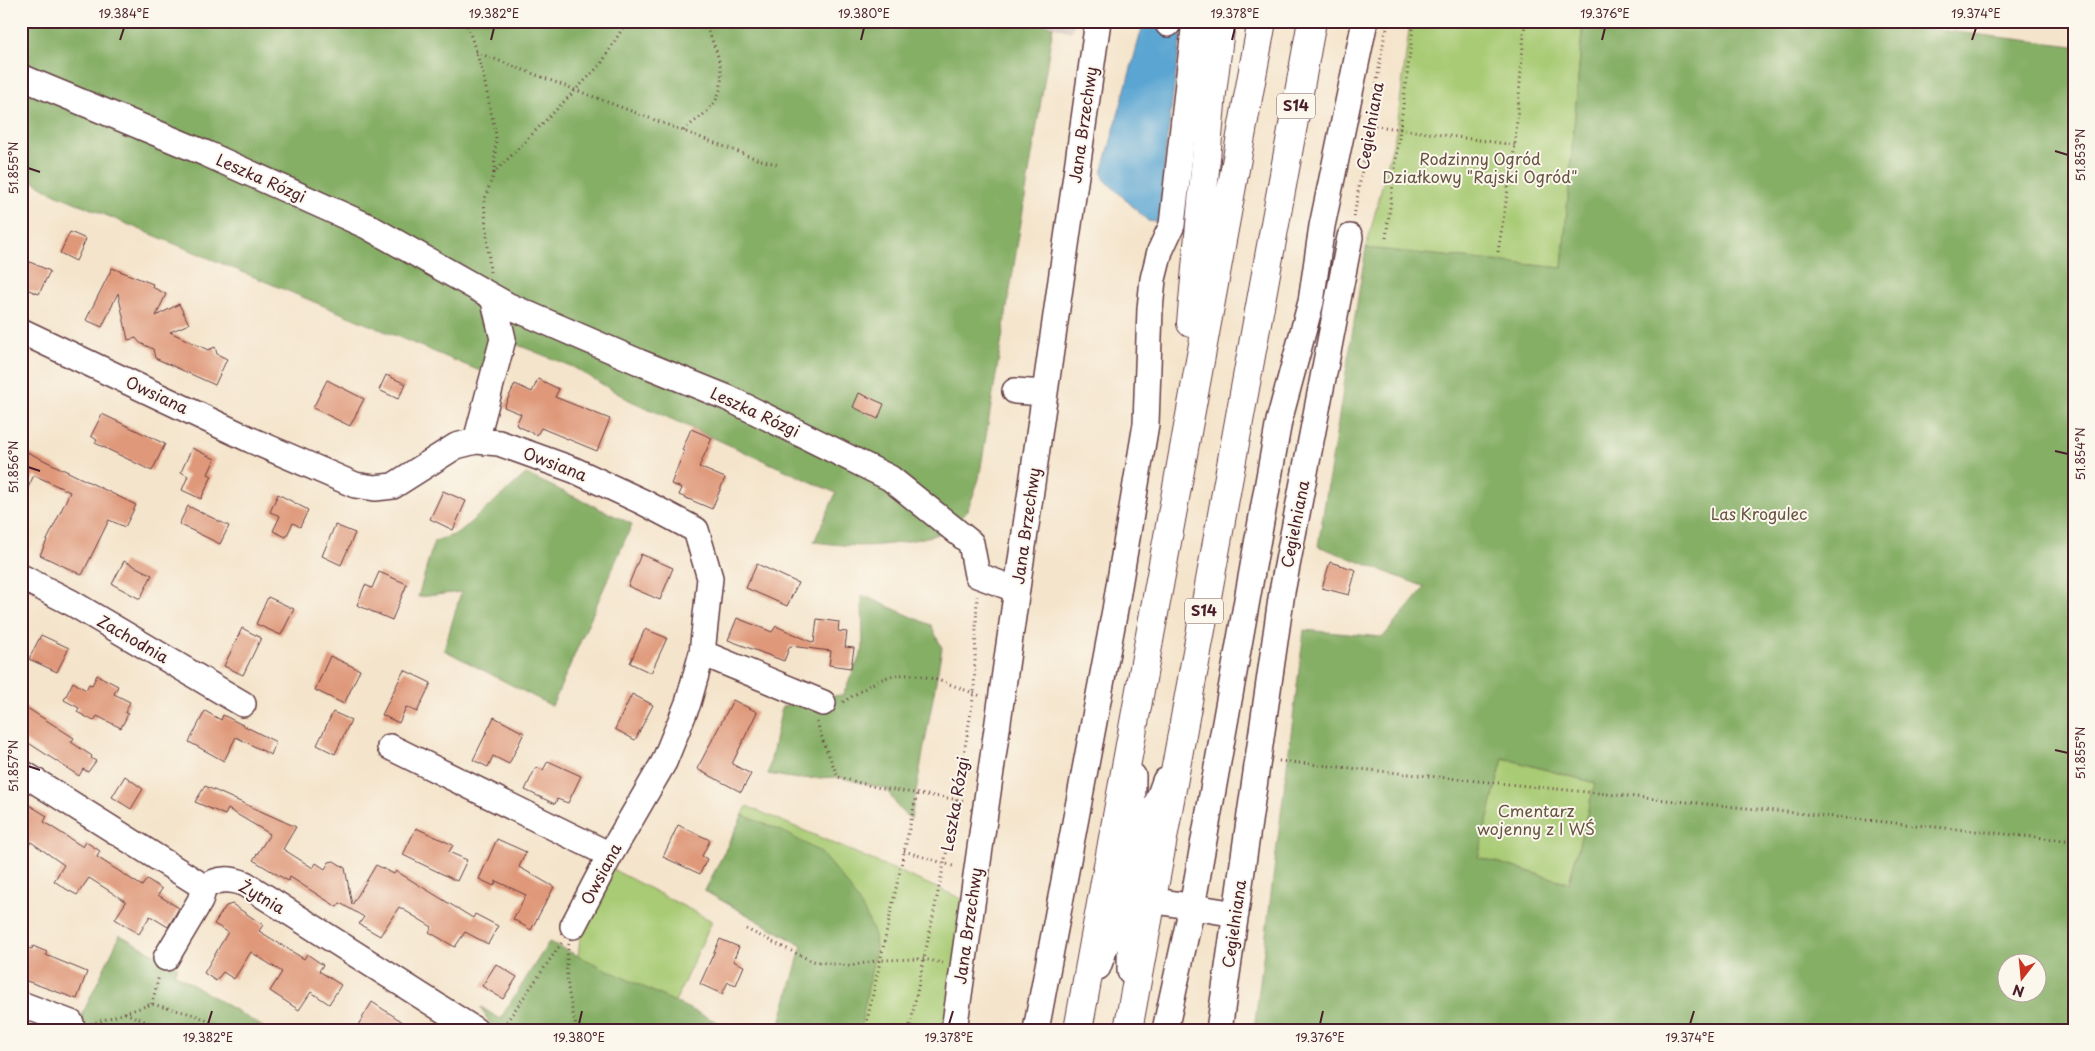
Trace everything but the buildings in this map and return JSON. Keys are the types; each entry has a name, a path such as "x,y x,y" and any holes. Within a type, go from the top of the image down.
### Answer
{"highway":[{"path":"1180,470 1197,250 1221,21"},
{"path":"1080,1020 1262,21"},
{"name":"S14","path":"1129,1025 1312,21"}],"street":[{"name":"Jana Brzechwy","path":"954,1030 1098,21"},
{"path":"1036,1030 1113,620 1146,424 1150,309 1153,279 1160,251 1172,225 1195,21"},
{"path":"1164,1030 1192,907 1279,421 1311,302 1322,226 1365,21"},
{"name":"Leszka Rózgi","path":"21,76 180,142 367,226 508,306 728,398 890,478 970,543 977,575"},
{"name":"Cegielniana","path":"1220,1030 1282,592 1350,237"},
{"path":"476,441 503,339 493,297"},
{"name":"Owsiana","path":"21,331 251,440 355,485 375,488 393,486 456,446 476,441 499,443 574,470 643,502 696,530 710,578 702,653 688,703 664,762 610,855 573,926"},
{"path":"1015,391 1045,393"},
{"path":"977,575 1017,590"},
{"name":"Zachodnia","path":"21,577 72,603 243,704"},
{"path":"702,653 816,700"},
{"path":"1129,1025 1133,728"},
{"path":"1080,1020 1182,736"},
{"path":"390,747 610,855"},
{"path":"21,772 204,887 200,900 166,958"},
{"name":"Żytnia","path":"204,887 222,879 234,880 245,884 475,1030"},
{"path":"1151,900 1236,914"},
{"path":"21,1004 69,1026"}],"path":[{"path":"466,21 476,52 496,135 494,173 484,201 493,297"},
{"path":"494,173 601,64 626,21"},
{"path":"684,131 708,111 718,99 720,90 721,69 715,46 703,21"},
{"name":"Cegielniana","path":"1350,237 1384,39 1389,21"},
{"path":"1386,238 1414,21"},
{"path":"1498,252 1515,145 1525,21"},
{"path":"476,52 757,159 779,165"},
{"path":"1370,125 1515,145"},
{"name":"Leszka Rózgi","path":"909,1030 957,799 974,693 977,575"},
{"path":"986,805 875,787 838,777 824,744 816,700 840,703 879,680 898,674 928,677 1000,703"},
{"path":"1258,759 2074,841"},
{"path":"865,1030 917,793"},
{"path":"904,851 944,864 976,871"},
{"path":"501,1030 573,926"},
{"path":"573,926 567,953 570,1001 578,1030"},
{"path":"746,928 812,961 850,966 880,960 924,959 963,966"},
{"path":"152,1004 156,982 166,958"},
{"path":"69,1026 86,1026 152,1004 195,1015 230,1030"},
{"path":"125,1013 166,1030"}],"shaded area":[{"path":"1035,21 1076,21 1071,32"}],"green space":[{"path":"21,21 1035,21 1053,27 979,479 969,506 957,524 943,532 926,537 904,542 866,546 814,542 836,493 629,400 573,367 503,339 496,344 480,371 55,194 21,174"},
{"name":"Rodzinny Ogród Działkowy \"Rajski Ogród\"","path":"1410,21 1583,21 1562,268 1366,248 1397,128"},
{"name":"Las Krogulec","path":"1583,21 1864,21 2074,46 2074,1030 1254,1030 1304,630 1383,637 1425,587 1318,546 1366,248 1562,268","holes":["1503,758 1595,783 1569,883 1478,857"]},
{"path":"526,474 632,524 552,706 444,650 461,592 418,597 434,541 457,534"},
{"path":"862,595 931,625 942,648 911,819 900,810 886,789 838,777 797,779 768,774 782,707 810,698 843,695 863,649"},
{"name":"Cmentarz wojenny z I WŚ","path":"1503,758 1595,783 1569,883 1478,857"},
{"path":"747,806 974,904 947,1030 787,1030 806,948 705,891"},
{"path":"743,815 782,831 820,852 847,884 865,913 873,931 876,946 860,1030 778,1030 802,945 705,891"},
{"path":"612,869 712,921 674,1004 578,1030 574,988 581,931"},
{"path":"120,935 178,967 174,973 268,1030 68,1030 80,1019"},
{"path":"549,942 734,1030 493,1030 481,1007 500,1019"}],"water":[{"path":"1144,21 1183,21 1166,147 1160,219 1156,222 1148,221 1105,180 1102,173"}]}
